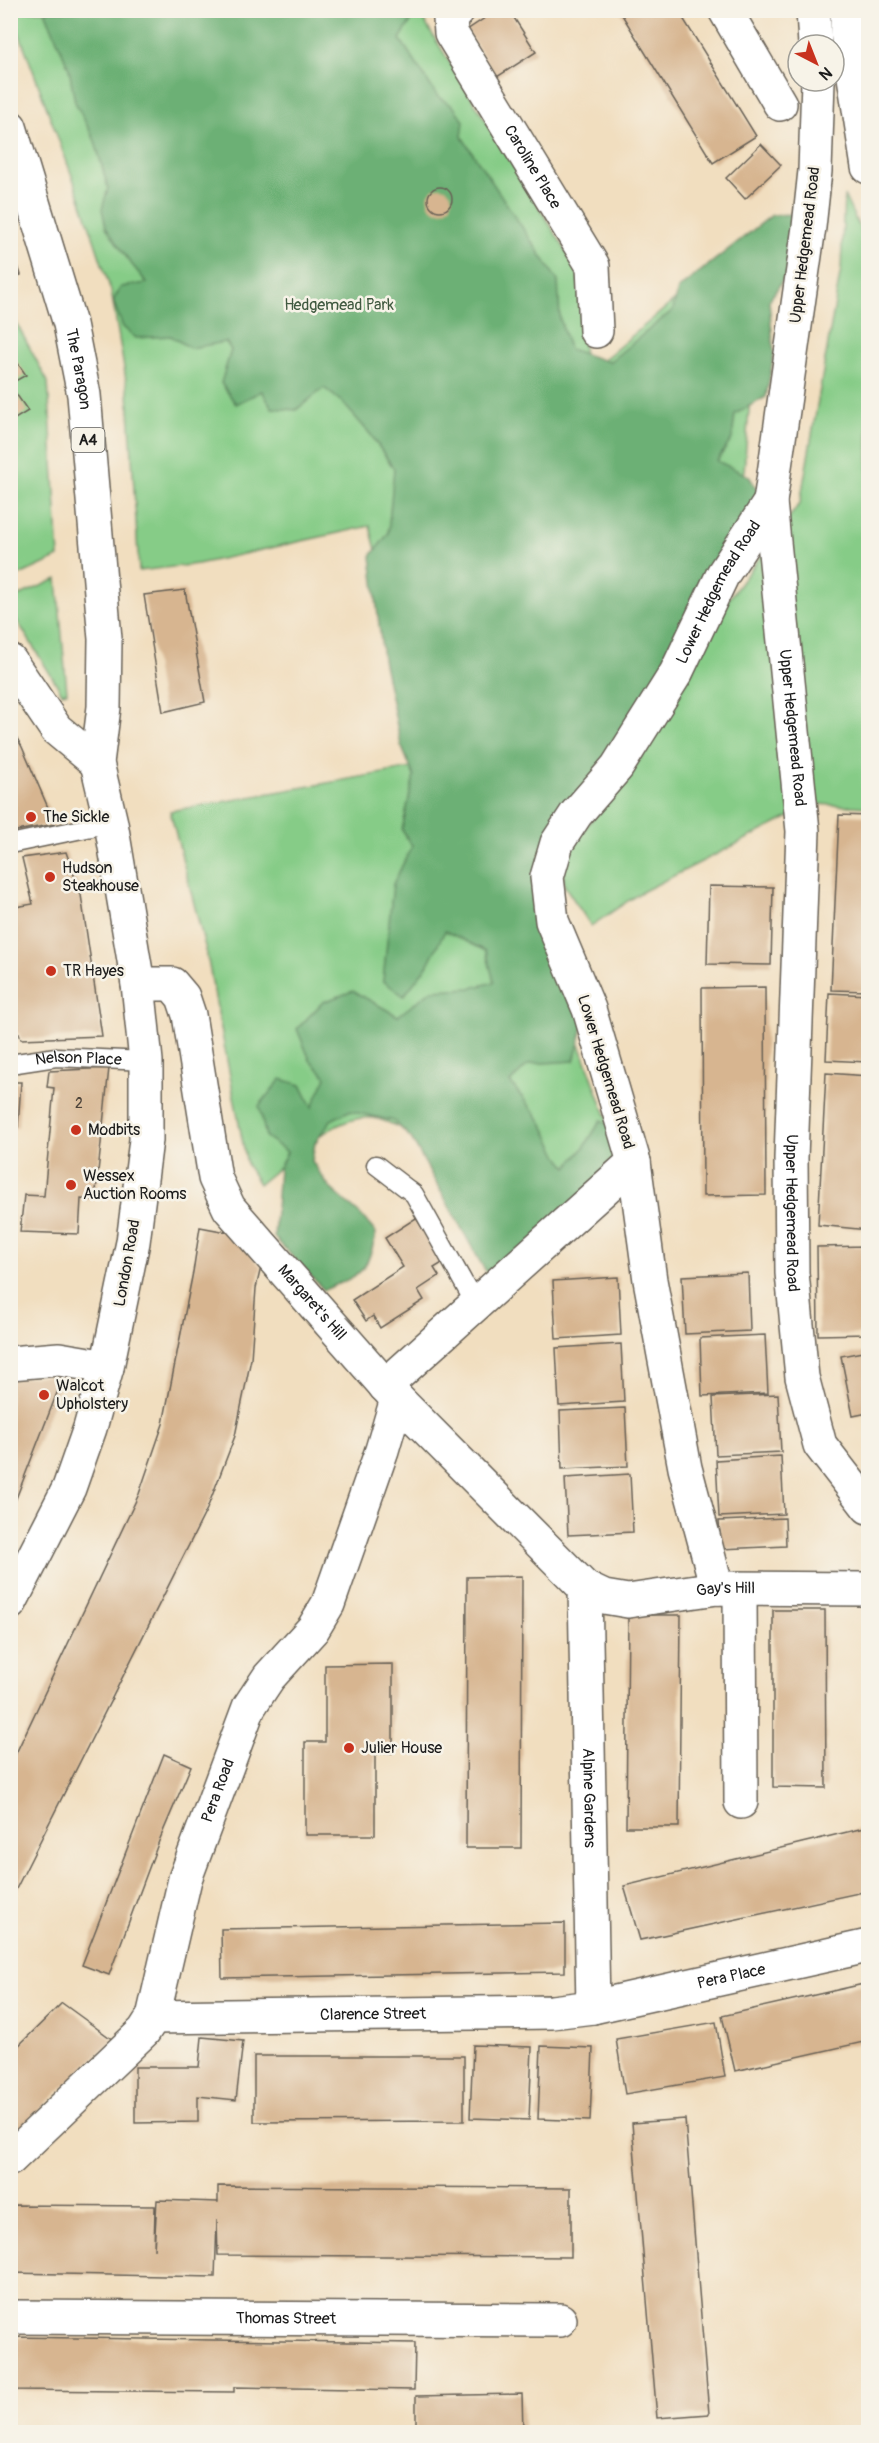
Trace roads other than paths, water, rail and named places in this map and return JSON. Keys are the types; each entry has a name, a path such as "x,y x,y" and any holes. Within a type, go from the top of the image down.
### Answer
{"street":[{"name":"Caroline Place","path":"458,10 450,19 451,33 593,266 596,332"},
{"path":"725,10 780,104"},
{"path":"813,10 814,33"},
{"path":"847,10 847,32 868,167"},
{"name":"Upper Hedgemead Road","path":"818,93 815,171 809,227 770,502 803,831 791,1158 792,1273 802,1377 820,1445 868,1507"},
{"name":"The Paragon","path":"10,127 70,324 84,395 105,639 104,707 97,763"},
{"name":"Lower Hedgemead Road","path":"391,1393 476,1305 634,1162 589,1009 552,921 547,877 556,843 576,814 617,767 676,673 723,574 770,502"},
{"path":"10,661 56,729 97,763"},
{"name":"London Road","path":"10,1603 69,1488 90,1428 107,1367 135,1231 146,1140 146,1061 138,984 111,823 97,763"},
{"name":"Margaret's Hill","path":"138,984 172,984 183,997 189,1015 215,1178 229,1208 391,1393 585,1588"},
{"path":"634,1162 650,1280 685,1468 728,1588 741,1803"},
{"path":"10,1363 59,1359 107,1367"},
{"name":"Pera Road","path":"10,2159 144,2031 153,2017 185,1879 240,1729 249,1707 269,1677 313,1629 328,1604 382,1450 391,1393"},
{"name":"Gay's Hill","path":"585,1588 604,1597 628,1601 728,1588 868,1589"},
{"name":"Alpine Gardens","path":"585,1588 593,2007"},
{"name":"Pera Place","path":"593,2007 868,1946"},
{"name":"Clarence Street","path":"153,2017 552,2012 593,2007"},
{"name":"Thomas Street","path":"10,2318 560,2320"}],"lane":[{"path":"10,844 111,823"},
{"name":"Nelson Place","path":"10,1064 56,1056 146,1061"},
{"path":"376,1165 414,1194 476,1305"}],"place":[{"name":"The Sickle","path":"31,817"},
{"name":"Hudson Steakhouse","path":"50,877"},
{"name":"TR Hayes","path":"51,971"},
{"name":"Modbits","path":"76,1130"},
{"name":"Wessex Auction Rooms","path":"71,1185"},
{"name":"Walcot Upholstery","path":"44,1395"},
{"name":"Julier House","path":"349,1748"}],"park label":[{"name":"Hedgemead Park","path":"339,305"}]}
